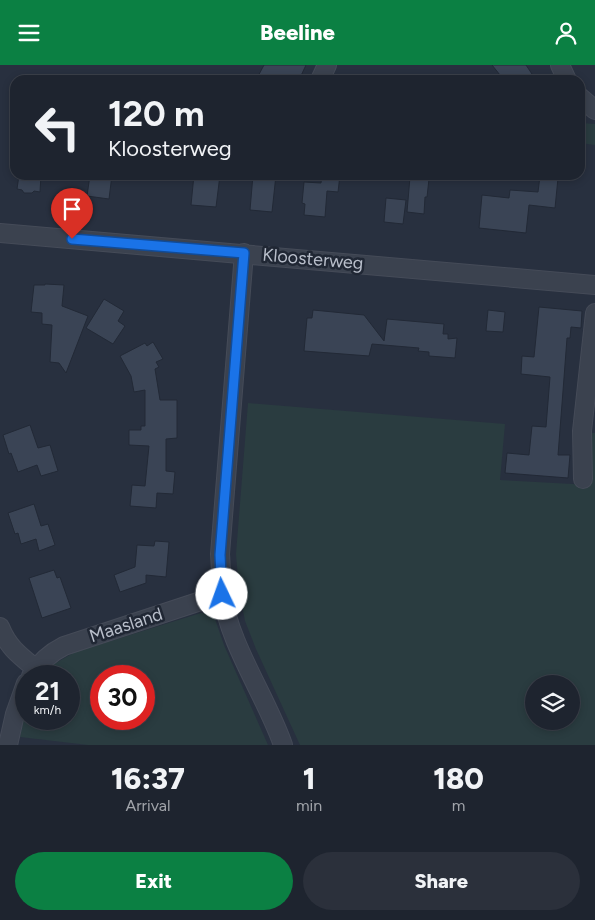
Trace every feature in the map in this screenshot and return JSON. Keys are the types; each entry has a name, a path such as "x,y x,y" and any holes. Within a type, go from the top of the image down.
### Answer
{"street":[{"path":"585,101 595,110"},
{"name":"Kloosterweg","path":"0,233 595,285"},
{"path":"244,253 220,555 222,594 236,638 283,745"},
{"path":"583,479 582,431 595,313"},
{"name":"Maasland","path":"40,665 52,653 64,646 222,594"},
{"name":"Maasland","path":"0,627 12,650 26,665"},
{"path":"8,745 15,714"}],"shaded area":[{"path":"585,123 595,124 595,145 585,144"},
{"path":"248,403 505,424 500,480 591,485 592,433 595,433 595,745 300,745 256,649 245,621 239,590 236,554"},
{"path":"206,613 215,619 224,645 268,745 88,745 20,737 21,730 80,730 80,665 53,665 75,652"}],"building":[{"path":"264,65 306,65 301,75 259,75"},
{"path":"492,65 526,65 532,74 531,75 500,75"},
{"path":"18,180 41,180 40,192 24,193 22,190 17,189"},
{"path":"89,180 111,180 109,199 87,196"},
{"path":"194,180 219,180 216,207 191,205"},
{"path":"253,180 275,180 272,212 250,210"},
{"path":"321,180 339,180 338,192 327,191 325,217 304,215 305,204 302,203 304,182 321,183"},
{"path":"410,180 429,180 424,214 407,212"},
{"path":"540,180 558,180 555,208 529,205 526,233 479,228 482,195 509,198 510,190 538,192"},
{"path":"386,198 406,200 403,224 384,222"},
{"path":"34,285 64,285 62,306 88,316 66,373 59,363 50,362 52,325 42,324 42,313 31,312"},
{"path":"104,299 124,311 118,321 125,326 113,344 86,328"},
{"path":"539,307 582,311 581,328 571,327 570,338 567,338 558,455 570,455 568,478 505,473 507,453 529,455 532,426 546,427 550,377 521,374 522,356 534,357"},
{"path":"313,310 364,315 384,341 387,319 444,324 443,334 448,334 448,339 457,338 455,358 429,356 429,352 418,351 419,348 372,344 369,356 304,351 307,318 312,318"},
{"path":"488,310 505,312 503,332 486,331"},
{"path":"153,342 163,359 156,362 159,367 155,369 160,400 177,400 177,438 166,439 166,471 175,472 173,494 157,493 156,508 130,506 132,485 145,486 149,446 129,445 129,430 141,430 141,426 145,426 145,390 134,392 131,376 120,356 145,343 147,346"},
{"path":"30,425 38,448 50,445 58,471 41,476 37,465 18,472 11,453 9,454 3,435"},
{"path":"34,504 41,526 48,524 55,545 39,551 36,539 21,544 18,533 15,534 8,513"},
{"path":"155,541 169,542 166,577 146,575 146,583 120,592 114,575 135,567 137,545 154,546"},
{"path":"54,570 57,578 60,577 71,608 42,618 29,578"}],"route":[{"path":"72,239 244,253 220,555 222,594"}]}
